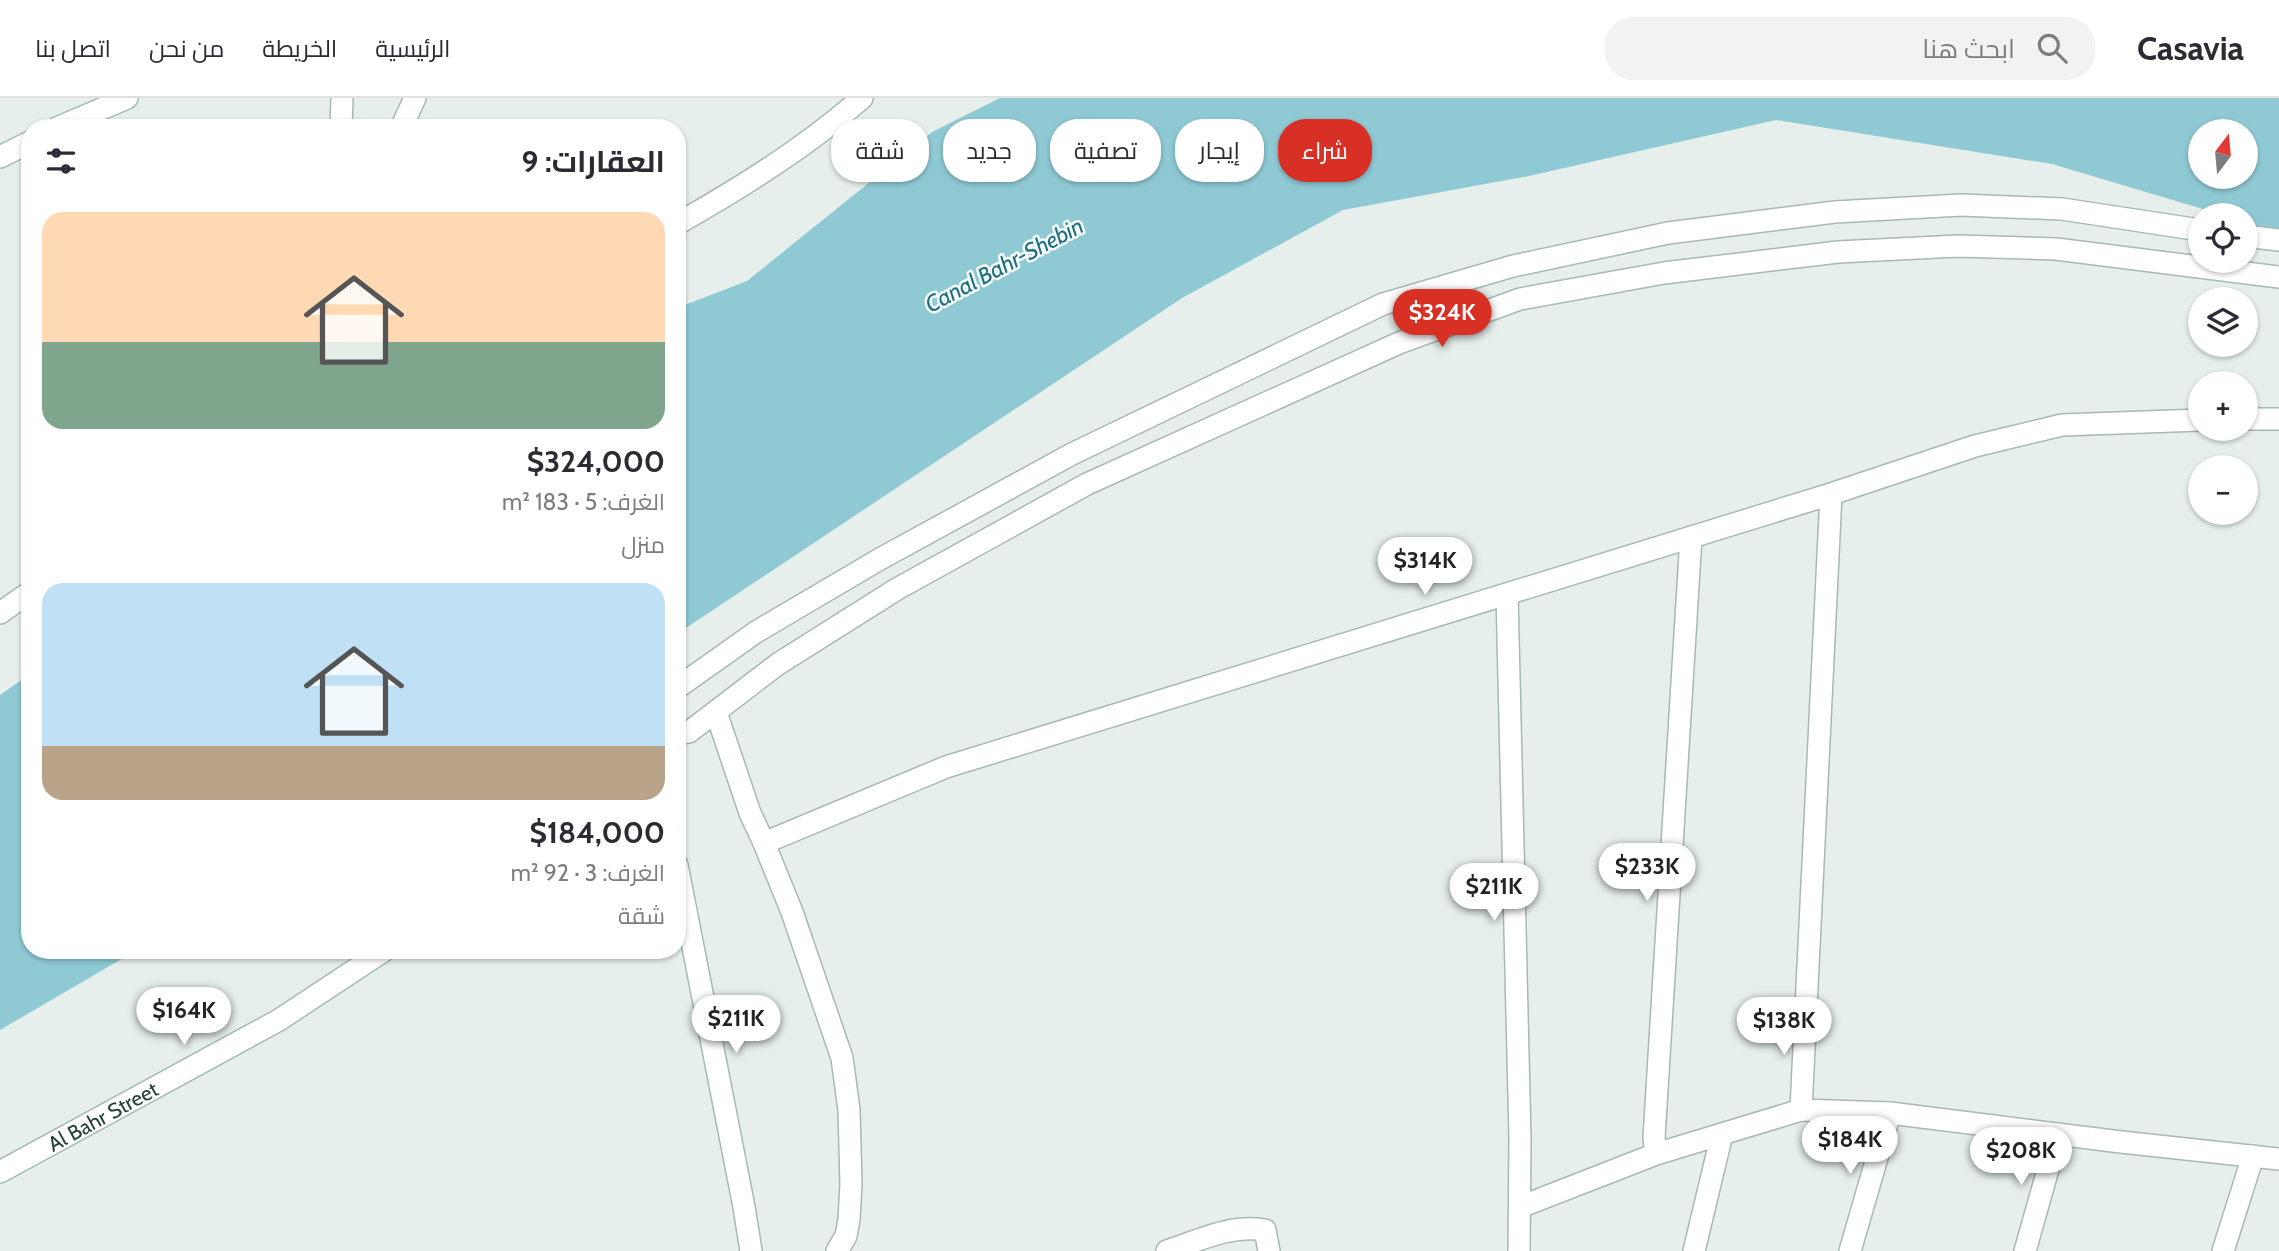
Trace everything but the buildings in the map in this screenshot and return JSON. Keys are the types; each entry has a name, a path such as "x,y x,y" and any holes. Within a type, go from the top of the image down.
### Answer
{"street":[{"path":"78,119 127,98"},
{"path":"341,119 342,98"},
{"path":"405,119 415,98"},
{"path":"686,219 775,166 862,98"},
{"path":"0,157 21,146"},
{"path":"686,682 756,632 880,559 1060,461 1383,304 1513,266 1655,236 1835,212 1961,205 2062,209 2188,228"},
{"path":"2258,238 2279,240"},
{"path":"686,732 778,664 897,589 1087,484 1399,342 1520,299 1664,273 1811,255 1958,246 2056,249 2279,277"},
{"path":"2258,419 2279,419"},
{"path":"764,843 946,767 1830,494 1975,446 2062,425 2188,420"},
{"path":"1801,1110 1830,494"},
{"path":"1657,1154 1654,1138 1691,537"},
{"path":"1507,594 1520,1139 1519,1251"},
{"path":"0,613 21,598"},
{"path":"716,712 750,813 792,912 842,1058 849,1110 850,1184 846,1236 837,1251"},
{"path":"686,911 751,1251"},
{"name":"Al Bahr Street","path":"0,1172 279,1020 371,959"},
{"path":"1520,1207 1657,1154 1801,1110 1890,1113 2279,1159"},
{"path":"1850,1251 1890,1113"},
{"path":"1694,1251 1722,1133"},
{"path":"2025,1251 2058,1134"},
{"path":"2223,1251 2253,1156"},
{"path":"1167,1251 1226,1230 1246,1227 1265,1230 1269,1251"}],"water":[{"name":"Canal Bahr-Shebin","path":"1000,98 2279,98 2279,232 2258,226 2258,203 2188,205 2052,164 1776,120 1529,176 1343,210 1182,298 686,628 686,305 747,281 870,182 929,182 929,134 943,126 943,182 1036,182 1036,119 958,119"},
{"path":"21,680 21,959 122,959 0,1030 0,695"}]}
